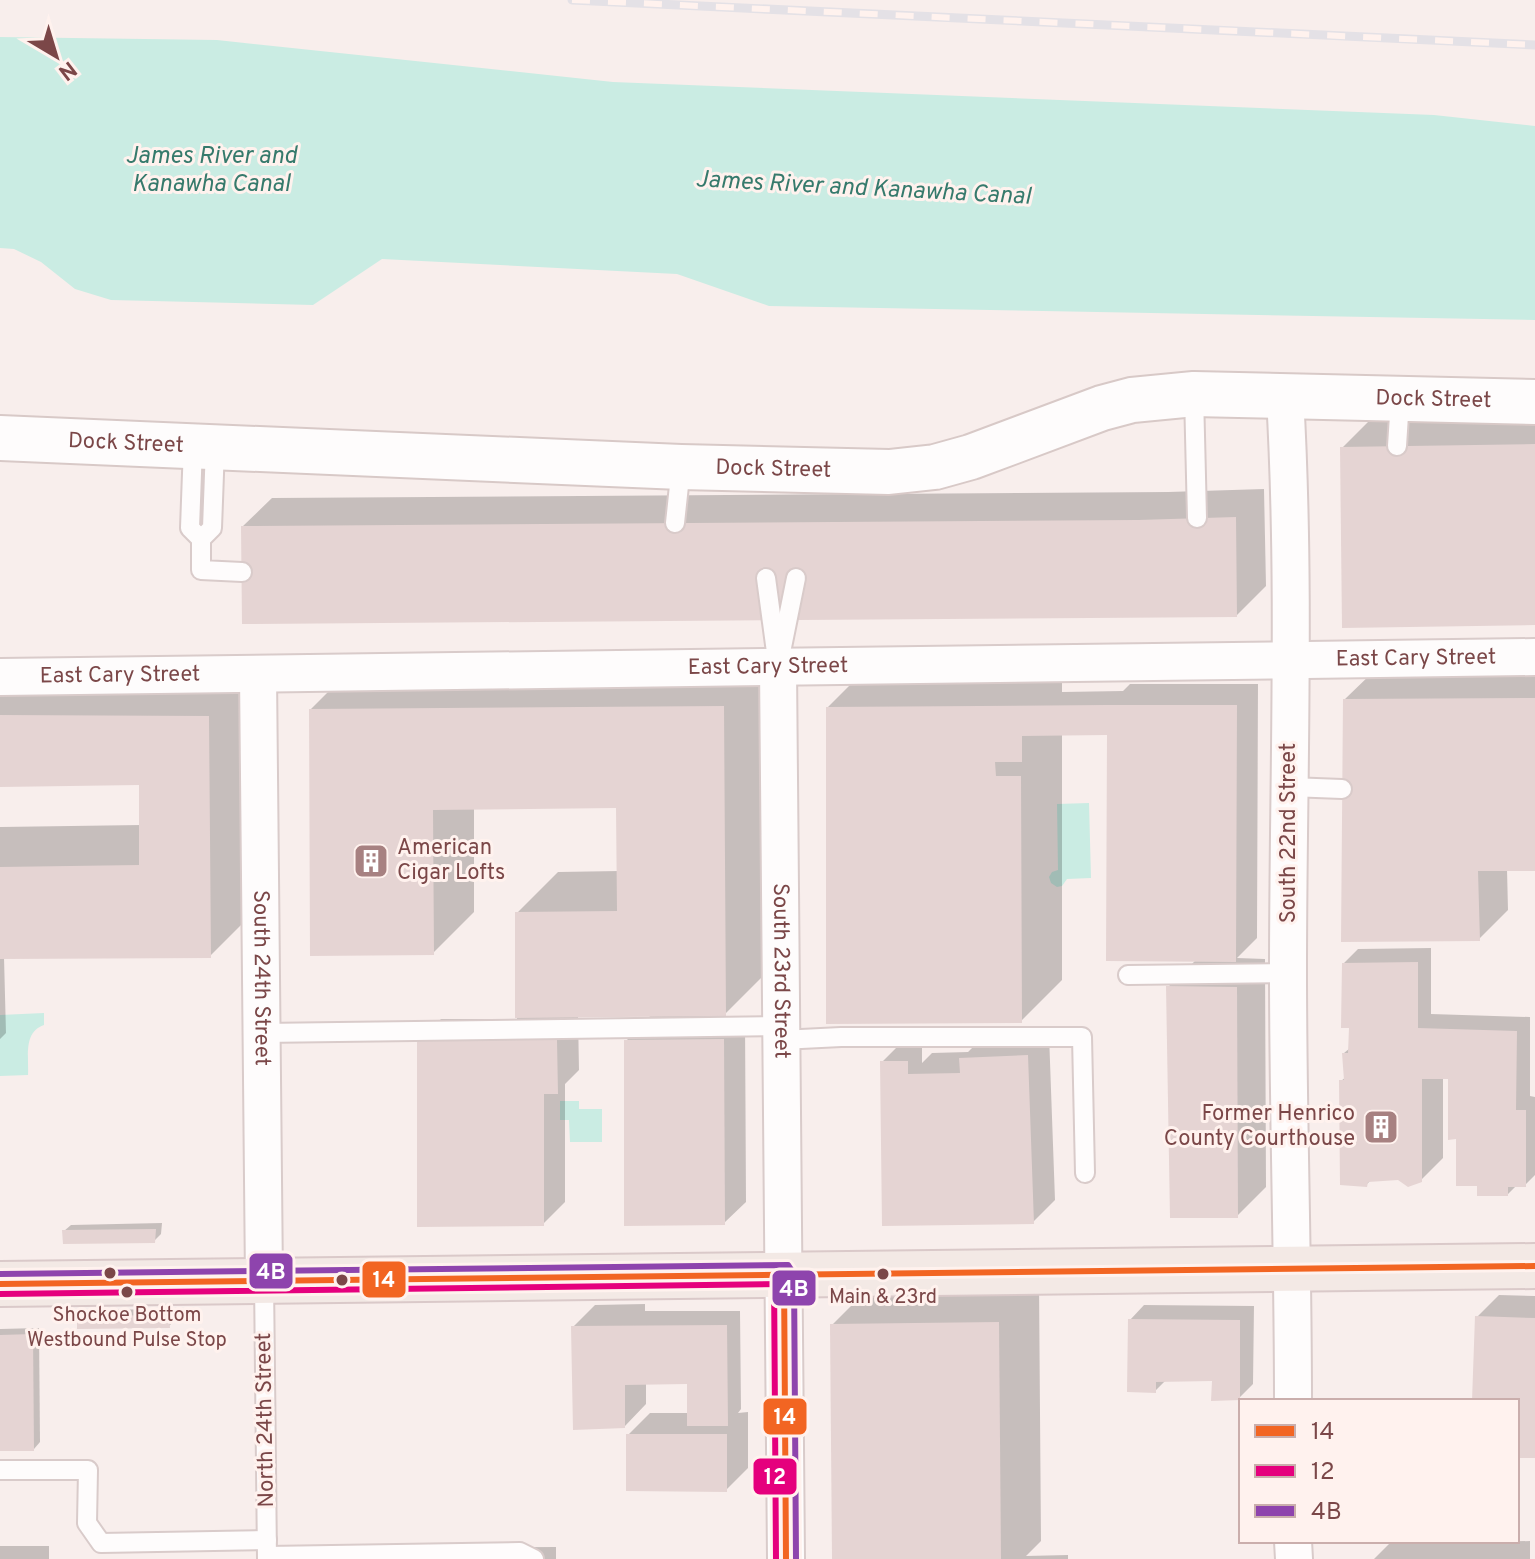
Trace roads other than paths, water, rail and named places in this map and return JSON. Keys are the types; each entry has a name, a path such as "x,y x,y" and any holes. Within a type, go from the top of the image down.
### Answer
{"main road":[{"name":"Dock Street","path":"0,438 863,472 935,467 1008,445 1102,408 1132,400 1194,394 1535,402"},
{"path":"0,1284 1535,1266"}],"street":[{"name":"South 22nd Street","path":"1285,397 1290,659 1288,973 1293,1399"},
{"name":"East Cary Street","path":"0,677 1535,657"},
{"name":"South 23rd Street","path":"778,667 786,1559"},
{"name":"South 24th Street","path":"258,674 264,1280"}],"lane":[{"path":"1194,394 1197,518"},
{"path":"1397,446 1400,400"},
{"path":"204,447 212,528 201,539 201,570 242,572"},
{"path":"675,523 681,467"},
{"path":"766,578 778,667"},
{"path":"778,667 796,578"},
{"path":"1290,787 1342,789"},
{"path":"1128,975 1288,973"},
{"path":"262,1033 781,1033 841,1037 1082,1037 1085,1173"},
{"name":"North 24th Street","path":"264,1280 267,1552"},
{"path":"0,1470 88,1470 87,1523 101,1543 267,1552 520,1552 534,1559"}],"water":[{"name":"James River and Kanawha Canal","path":"0,37 217,40 613,82 1434,115 1535,126 1535,320 769,306 677,274 382,259 313,305 111,300 75,289 41,262 14,249 0,248"},
{"path":"1089,803 1091,878 1067,879 1057,887 1049,877 1058,870 1057,804"},
{"path":"44,1013 44,1025 37,1028 30,1039 28,1075 0,1076 0,1015"},
{"path":"560,1101 579,1101 579,1109 602,1109 602,1142 570,1142 569,1120 560,1120"}],"railway":[{"path":"572,0 1535,45"}],"place":[{"name":"American Cigar Lofts","path":"371,861"},
{"name":"Former Henrico County Courthouse","path":"1381,1127"},
{"name":"Main & 23rd","path":"883,1274"},
{"name":"Shockoe Bottom Westbound Pulse Stop","path":"127,1292"}]}
